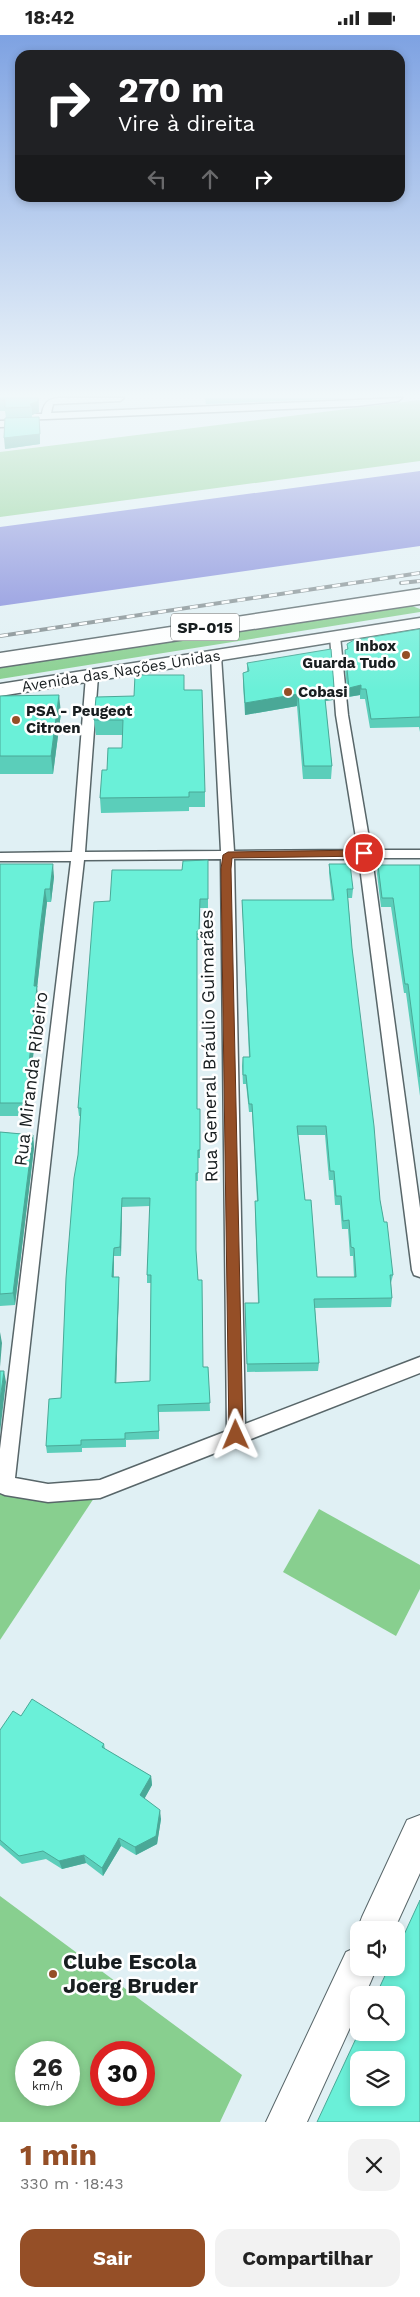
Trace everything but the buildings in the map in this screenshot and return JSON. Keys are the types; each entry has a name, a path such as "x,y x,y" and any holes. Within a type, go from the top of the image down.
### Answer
{"highway":[{"name":"Avenida das Nações Unidas","path":"0,658 417,597"},
{"path":"400,626 420,619"},
{"name":"Avenida das Nações Unidas","path":"0,690 420,623"}],"main road":[{"path":"379,1921 420,1833"},
{"path":"286,2122 354,1976"}],"street":[{"path":"0,664 417,597"},
{"path":"335,636 342,715 364,853 420,1270"},
{"name":"Rua General Bráulio Guimarães","path":"216,656 228,855 226,869 236,1435"},
{"name":"Rua Miranda Ribeiro","path":"2,1485 78,855 92,676"},
{"path":"0,857 420,854"},
{"path":"2,1485 48,1493 100,1489 420,1365"}],"green space":[{"path":"0,495 162,495 0,517"},
{"path":"412,606 420,609 420,612 0,679 0,667"},
{"path":"0,1484 100,1489 0,1640"},
{"path":"319,1509 420,1565 420,1589 396,1636 283,1572"},
{"name":"Clube Escola Joerg Bruder","path":"0,1896 242,2075 220,2122 0,2122"}],"water":[{"path":"237,495 420,495 420,546 0,606 0,527"}],"railway":[{"path":"0,636 420,573"},
{"path":"401,583 420,581"}],"place":[{"name":"Inbox Guarda Tudo","path":"406,655"},
{"name":"Cobasi","path":"288,692"},
{"name":"PSA - Peugeot Citroen","path":"16,720"},
{"name":"Clube Escola Joerg Bruder","path":"53,1974"}],"route":[{"path":"236,1435 226,869 228,855 364,853"}]}
